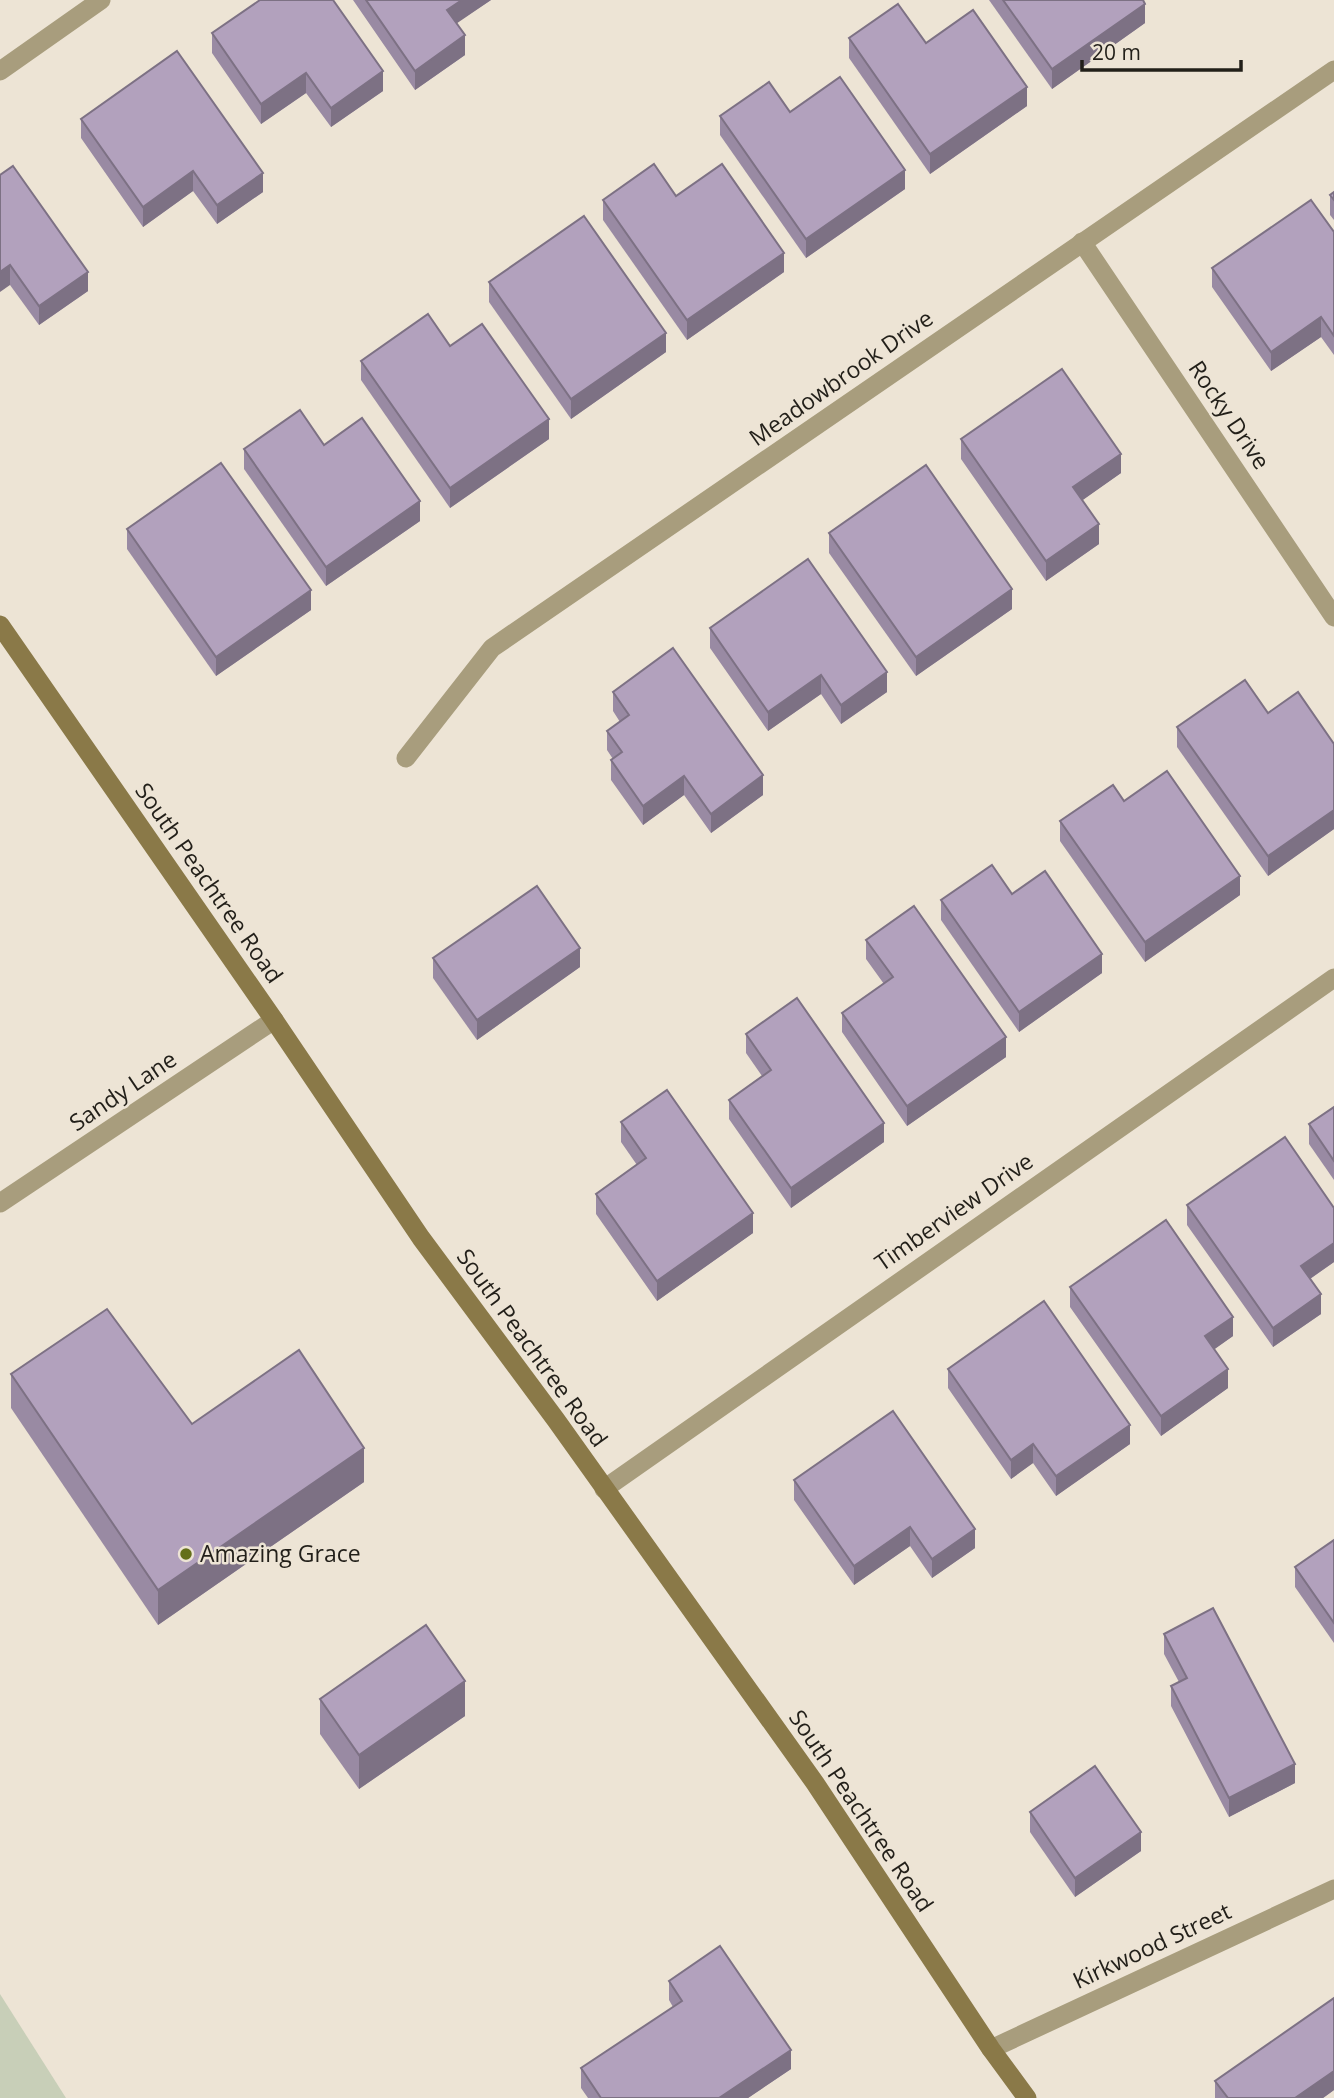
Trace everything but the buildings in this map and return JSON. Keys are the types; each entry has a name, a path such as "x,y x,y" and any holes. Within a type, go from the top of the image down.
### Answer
{"main road":[{"name":"South Peachtree Road","path":"0,625 274,1020 421,1238 815,1783 991,2049 1027,2098"}],"street":[{"path":"0,71 101,0"},
{"name":"Meadowbrook Drive","path":"406,758 492,648 1334,70"},
{"name":"Rocky Drive","path":"1082,242 1334,617"},
{"name":"Timberview Drive","path":"604,1489 1334,978"},
{"name":"Sandy Lane","path":"0,1203 274,1020"},
{"name":"Kirkwood Street","path":"991,2049 1334,1889"}],"green space":[{"path":"0,1994 66,2098 0,2098"}],"place":[{"name":"Amazing Grace","path":"186,1554"}]}
